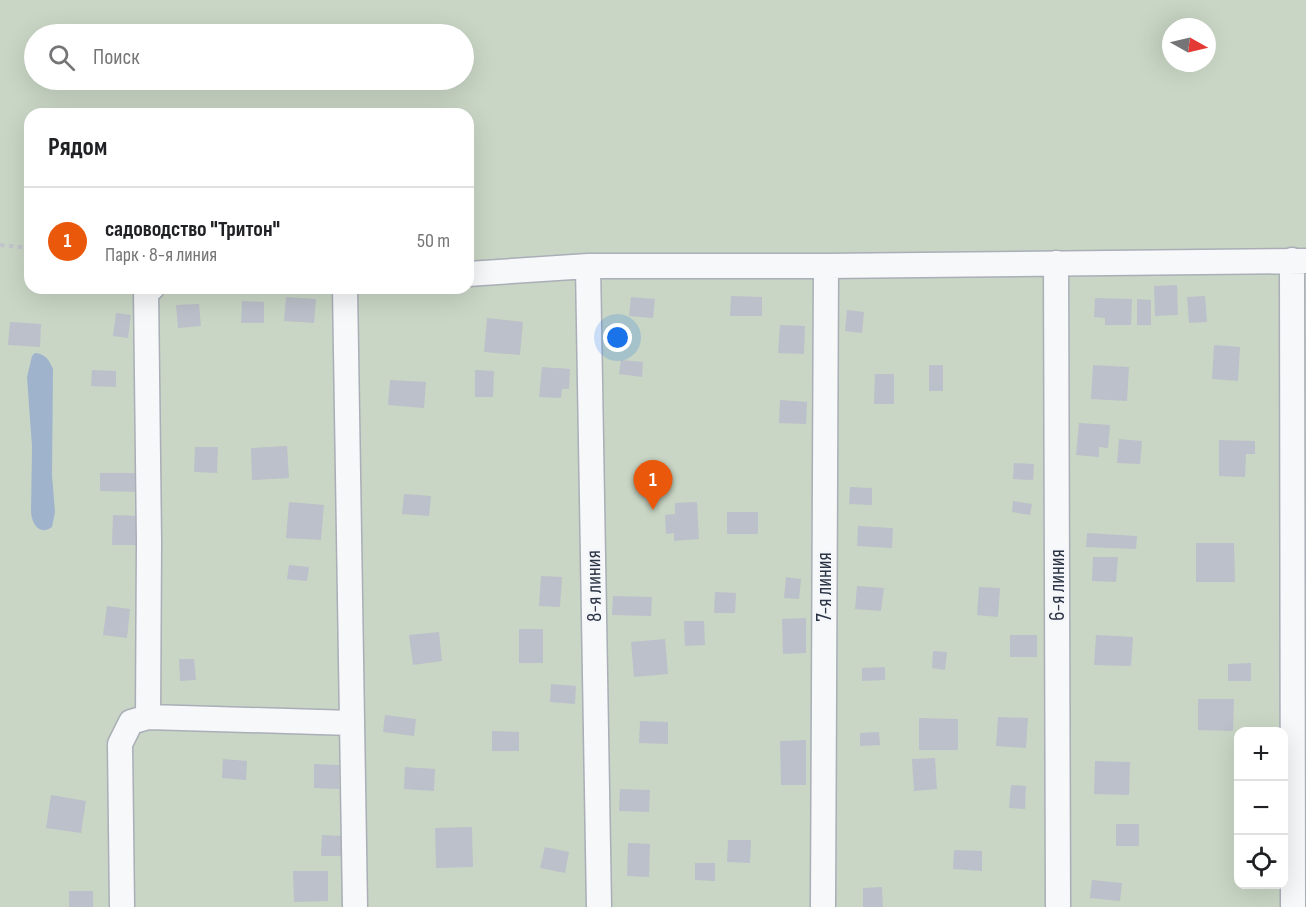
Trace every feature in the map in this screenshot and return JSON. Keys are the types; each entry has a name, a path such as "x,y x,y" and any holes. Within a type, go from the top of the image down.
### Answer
{"street":[{"path":"474,274 588,266 1299,261 1293,907"},
{"name":"6-я линия","path":"1056,263 1058,907"},
{"name":"8-я линия","path":"588,266 599,907"},
{"name":"7-я линия","path":"823,907 825,266"},
{"path":"146,294 149,542 148,717"},
{"path":"345,294 355,907"},
{"path":"122,907 120,744 131,722 148,717 352,723"}],"path":[{"path":"0,245 24,247"}],"green space":[{"path":"0,0 1306,0 1306,907 0,907"}],"water":[{"path":"35,353 47,358 53,369 52,475 55,512 52,527 43,530 33,521 31,512 32,447 27,377 32,356"}],"building":[{"path":"1177,285 1178,315 1155,316 1154,286"},
{"path":"731,296 762,297 762,316 730,316"},
{"path":"1205,296 1207,322 1189,323 1187,297"},
{"path":"286,297 316,299 314,323 284,321"},
{"path":"631,297 655,299 653,318 629,316"},
{"path":"1095,298 1132,299 1131,325 1105,325 1105,318 1094,317"},
{"path":"1137,299 1151,300 1151,325 1137,325"},
{"path":"242,301 264,302 264,323 241,323"},
{"path":"199,304 201,326 178,328 176,305"},
{"path":"847,310 864,312 862,333 845,331"},
{"path":"116,313 131,315 128,338 113,336"},
{"path":"487,318 523,322 520,355 484,352"},
{"path":"10,322 41,324 40,347 8,345"},
{"path":"780,325 805,326 804,354 778,353"},
{"path":"1214,345 1240,347 1238,381 1212,379"},
{"path":"621,360 643,362 642,377 619,374"},
{"path":"929,365 943,365 943,391 929,391"},
{"path":"1093,365 1129,367 1127,401 1091,399"},
{"path":"542,367 570,369 569,389 562,389 561,398 539,397"},
{"path":"92,370 116,371 116,387 91,386"},
{"path":"475,370 494,371 493,397 475,397"},
{"path":"875,374 894,374 894,404 874,404"},
{"path":"390,380 426,382 424,408 388,405"},
{"path":"780,400 807,402 806,424 779,423"},
{"path":"1079,423 1110,425 1108,448 1099,447 1099,457 1076,455"},
{"path":"1119,439 1142,441 1140,464 1117,463"},
{"path":"1219,440 1255,441 1255,454 1246,454 1245,477 1219,476"},
{"path":"287,446 289,478 252,480 251,448"},
{"path":"195,447 218,447 217,473 194,472"},
{"path":"1014,463 1034,464 1033,480 1013,479"},
{"path":"100,473 141,473 141,492 100,491"},
{"path":"850,487 872,488 872,505 849,504"},
{"path":"404,494 431,496 429,516 402,514"},
{"path":"1013,501 1032,504 1030,515 1012,512"},
{"path":"289,502 324,505 321,540 286,538"},
{"path":"697,502 699,539 674,541 674,533 666,534 665,515 675,514 675,503"},
{"path":"727,512 758,512 758,534 727,534"},
{"path":"113,515 142,516 141,545 112,545"},
{"path":"858,526 893,528 892,548 857,546"},
{"path":"1087,533 1137,536 1136,549 1086,547"},
{"path":"1196,543 1234,543 1235,582 1196,582"},
{"path":"1093,557 1118,557 1116,582 1092,581"},
{"path":"289,565 309,567 307,581 287,579"},
{"path":"541,576 562,577 560,607 539,606"},
{"path":"786,577 801,579 799,599 784,598"},
{"path":"857,586 884,588 881,611 855,609"},
{"path":"979,587 1000,588 998,617 977,615"},
{"path":"715,592 736,593 735,613 714,613"},
{"path":"613,596 652,597 651,616 612,615"},
{"path":"107,606 130,609 127,638 103,635"},
{"path":"806,618 806,653 783,654 782,619"},
{"path":"684,621 704,621 705,645 685,646"},
{"path":"519,629 543,629 543,663 519,663"},
{"path":"439,632 442,661 413,665 409,635"},
{"path":"1010,635 1037,635 1037,657 1010,657"},
{"path":"1096,635 1133,637 1131,666 1094,665"},
{"path":"665,639 668,674 634,677 631,642"},
{"path":"933,651 947,652 945,670 932,668"},
{"path":"179,659 194,659 196,680 180,681"},
{"path":"1251,663 1251,681 1228,681 1228,664"},
{"path":"885,667 885,680 862,681 862,668"},
{"path":"551,684 576,686 575,704 550,702"},
{"path":"1198,699 1234,699 1233,731 1198,730"},
{"path":"385,715 416,719 414,736 383,732"},
{"path":"998,717 1028,718 1026,748 996,746"},
{"path":"919,718 958,719 958,750 919,750"},
{"path":"640,721 668,722 668,744 639,743"},
{"path":"492,731 519,732 519,751 492,751"},
{"path":"879,732 880,745 860,746 860,733"},
{"path":"806,740 806,785 781,785 780,741"},
{"path":"935,758 937,789 914,791 912,759"},
{"path":"223,759 247,761 246,780 222,778"},
{"path":"1095,761 1130,762 1129,795 1094,794"},
{"path":"314,764 339,765 339,789 314,788"},
{"path":"405,767 435,769 434,791 404,789"},
{"path":"1011,785 1026,786 1025,809 1009,808"},
{"path":"620,789 650,790 649,812 619,811"},
{"path":"51,795 86,801 81,833 46,828"},
{"path":"1116,824 1139,824 1139,846 1116,846"},
{"path":"472,827 473,867 436,868 435,828"},
{"path":"322,835 344,836 344,856 321,856"},
{"path":"728,840 751,840 750,863 727,862"},
{"path":"628,843 650,844 649,877 627,876"},
{"path":"545,847 569,852 565,873 540,868"},
{"path":"954,850 982,851 982,871 953,869"},
{"path":"695,863 715,863 715,881 695,880"},
{"path":"293,871 328,871 328,901 294,902"},
{"path":"1092,880 1122,883 1120,901 1090,898"},
{"path":"882,887 883,907 863,907 863,888"},
{"path":"69,891 93,891 93,907 69,907"}],"place":[{"name":"садоводство \"Тритон\"","path":"653,510"}]}
